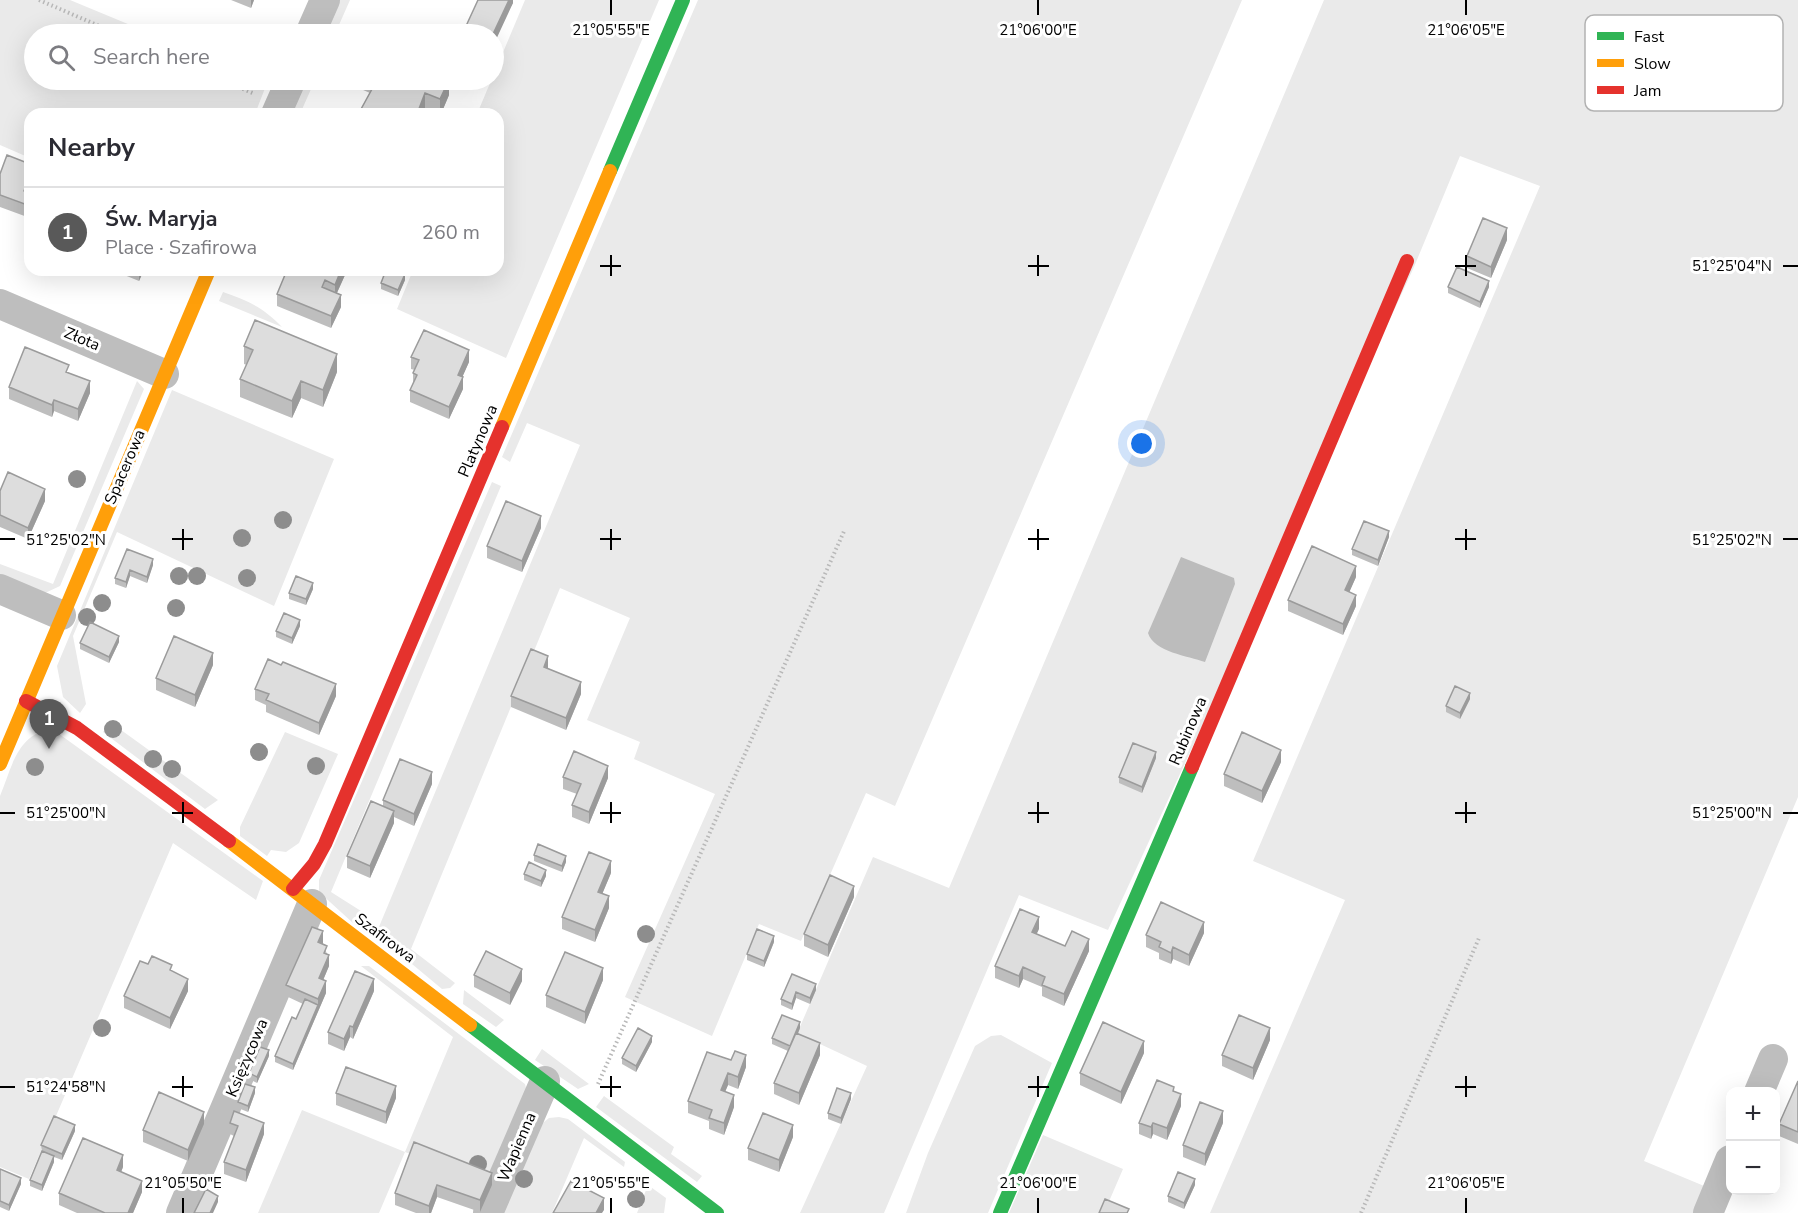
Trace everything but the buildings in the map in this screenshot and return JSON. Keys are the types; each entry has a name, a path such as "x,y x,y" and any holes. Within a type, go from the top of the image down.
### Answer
{"street":[{"path":"314,24 325,0"},
{"name":"Platynowa","path":"302,896 683,0"},
{"path":"279,108 287,90"},
{"name":"Rubinowa","path":"1000,1213 1078,1036 1407,261"},
{"name":"Spacerowa","path":"0,764 61,615 206,276"},
{"name":"Złota","path":"0,304 164,375"},
{"path":"0,589 61,615"},
{"name":"Szafirowa","path":"26,702 77,728 302,896 717,1213"},
{"name":"Księżycowa","path":"181,1213 302,896"},
{"path":"1762,1087 1773,1059"},
{"name":"Wapienna","path":"489,1213 545,1081"},
{"path":"1708,1213 1726,1172"}],"path":[{"path":"39,0 95,24"},
{"path":"583,1110 596,1090 845,529"},
{"path":"1361,1213 1479,938"}],"shaded area":[{"path":"0,0 70,0 128,24 24,24 24,90 264,90 257,108 24,108 24,155 0,145"},
{"path":"337,0 350,0 339,24 326,24"},
{"path":"525,0 659,0 506,358 397,309 411,276 504,276 504,108 480,108 487,90 504,90 504,50"},
{"path":"698,0 1242,0 895,806 866,793 801,941 759,924 712,1036 625,997 715,794 634,759 640,742 587,720 630,618 560,588 411,949 455,983 450,988 442,989 376,934 580,445 527,423 510,462 502,457"},
{"path":"1324,0 1798,0 1798,797 1644,1161 1709,1188 1698,1213 1210,1213 1345,900 1253,861 1540,186 1460,156 1414,267 1108,930 1019,895 884,1213 800,1213 867,1066 820,1044 793,1043 873,857 949,888"},
{"path":"297,90 311,90 303,108 289,108"},
{"path":"223,292 255,305 282,327 219,301"},
{"path":"137,381 144,389 60,586 45,593 0,576 0,564 53,584"},
{"path":"172,390 334,459 274,606 117,532 73,636 86,704 80,713 63,697 57,666"},
{"path":"492,482 501,486 331,892 361,911 353,923 319,892 319,880"},
{"path":"1181,557 1234,578 1235,584 1205,662 1164,649 1151,639 1148,633"},
{"path":"110,722 218,800 205,809 103,732"},
{"path":"46,730 55,731 263,881 256,900 173,843 29,1179 0,1167 0,796 11,766 21,748 36,734"},
{"path":"285,732 338,754 299,843 286,852 271,850 267,856 240,836 240,827"},
{"path":"361,966 369,966 525,1084 527,1092 492,1185 405,1152 453,1037"},
{"path":"464,990 504,1020 496,1027 463,1004"},
{"path":"1001,1035 1052,1063 988,1213 906,1213 928,1153 975,1046 991,1036"},
{"path":"542,1049 589,1084 578,1089 535,1060"},
{"path":"604,1096 674,1147 671,1154 702,1176 697,1182 596,1107"},
{"path":"302,1110 405,1152 379,1213 258,1213"},
{"path":"549,1118 568,1119 625,1162 624,1167 584,1138 552,1213 498,1213 539,1126"},
{"path":"1043,1135 1123,1169 1104,1213 1009,1213"},
{"path":"648,1185 666,1198 664,1213 637,1213"}],"traffic: fast":[{"path":"610,171 683,0"},
{"path":"1000,1213 1192,767"},
{"path":"470,1025 717,1213"}],"traffic: slow":[{"path":"502,427 610,171"},
{"path":"0,764 206,276"},
{"path":"229,841 470,1025"}],"traffic: jam":[{"path":"1192,767 1407,261"},
{"path":"293,889 314,864 325,844 502,427"},
{"path":"26,701 77,728 229,841"}],"place":[{"name":"Św. Maryja","path":"49,749"}]}
